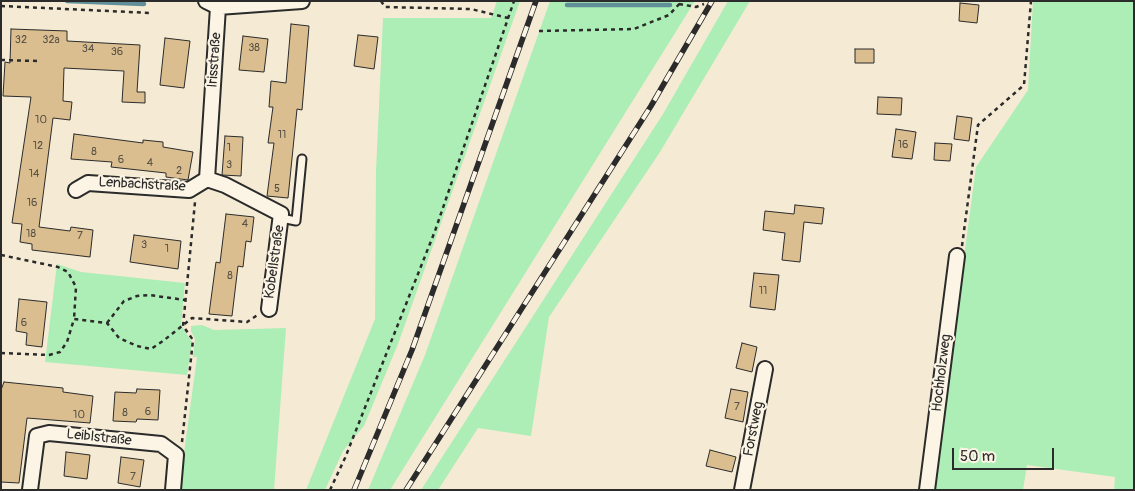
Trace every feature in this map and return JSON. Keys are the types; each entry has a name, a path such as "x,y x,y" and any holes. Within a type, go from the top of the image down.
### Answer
{"street":[{"path":"212,4 302,1"},
{"name":"Irisstraße","path":"202,182 211,112 212,4"},
{"name":"Lenbachstraße","path":"76,190 88,183 190,190 202,182"},
{"name":"Kobellstraße","path":"202,182 225,185 281,214 268,308"},
{"name":"Hochholzweg","path":"927,490 957,256"},
{"name":"Forstweg","path":"742,490 765,369"},
{"name":"Leiblstraße","path":"30,490 38,436 49,433 161,444 176,455"},
{"path":"173,490 176,455"}],"lane":[{"path":"280,218 296,221 302,159"}],"path":[{"path":"382,1 385,7 470,8 508,18"},
{"path":"330,490 345,458 435,231 514,1"},
{"path":"539,31 634,29 669,15 682,1"},
{"path":"957,256 962,247 978,125 1024,85 1031,1"},
{"path":"679,4 696,7 704,4"},
{"path":"1,6 151,13"},
{"path":"1,60 39,61"},
{"path":"176,455 182,442 193,340 183,326 202,182"},
{"path":"1,255 58,267 68,272 76,287 74,319 67,342 60,352 49,355 1,353"},
{"path":"107,324 124,301 137,296 149,295 185,300"},
{"path":"74,319 107,324 119,338 137,346 150,349 192,318 246,322 268,308"}],"green space":[{"path":"497,1 520,1 398,344 364,426 343,451 325,490 306,490 375,319 376,171 383,18 491,18"},
{"path":"550,1 695,1 390,490 368,490 425,355"},
{"path":"728,1 750,1 660,152 549,317 531,436 478,428 438,490 421,490 663,114"},
{"path":"1033,1 1134,1 1134,490 1114,490 1115,477 1027,465 1023,490 933,490 976,167 1028,90"},
{"path":"57,264 81,272 185,283 181,325 192,342 187,375 45,362"},
{"path":"202,325 214,330 286,328 274,490 179,490 197,357 193,357 195,339 191,326"}],"building":[{"path":"960,3 979,5 977,23 959,21"},
{"path":"291,24 309,26 302,110 297,109 288,198 267,196 274,143 268,143 273,107 269,107 271,81 286,83"},
{"path":"11,29 67,31 67,41 140,45 137,92 145,92 145,103 122,102 124,71 64,68 63,101 72,102 70,120 53,118 39,227 70,231 71,227 93,230 90,257 32,250 32,244 20,242 22,224 12,223 31,97 3,96 5,62 10,63"},
{"path":"358,35 378,37 374,69 354,66"},
{"path":"243,36 268,39 264,72 239,70"},
{"path":"165,38 190,41 184,88 160,85"},
{"path":"855,49 874,49 874,63 855,63"},
{"path":"878,97 902,98 901,115 877,114"},
{"path":"957,116 972,118 969,141 954,139"},
{"path":"896,129 916,132 912,159 892,157"},
{"path":"74,134 143,143 143,140 163,142 163,147 193,152 188,180 166,177 166,173 111,167 112,162 71,159"},
{"path":"225,136 243,137 241,176 222,175"},
{"path":"935,143 952,144 950,161 934,160"},
{"path":"795,205 824,208 822,224 804,222 800,262 782,260 785,233 763,230 765,211 794,214"},
{"path":"226,214 254,217 251,242 246,241 243,267 238,266 232,316 209,314 216,262 220,263"},
{"path":"134,235 181,241 178,269 130,262"},
{"path":"754,273 779,275 775,310 750,307"},
{"path":"19,299 47,302 42,347 26,345 27,333 16,331"},
{"path":"742,343 757,347 752,372 736,368"},
{"path":"4,382 63,388 63,392 93,396 90,423 27,418 19,483 1,482 1,390"},
{"path":"137,389 160,390 158,420 137,419 136,422 113,421 115,392 136,393"},
{"path":"731,389 748,392 743,422 725,418"},
{"path":"710,450 736,457 732,472 706,466"},
{"path":"66,452 90,455 87,479 64,476"},
{"path":"121,457 144,460 140,487 118,483"}],"waterway":[{"path":"67,1 144,4"},
{"path":"567,5 670,5"}],"railway":[{"path":"354,490 412,350 536,1"},
{"path":"406,490 651,106 712,1"}]}
